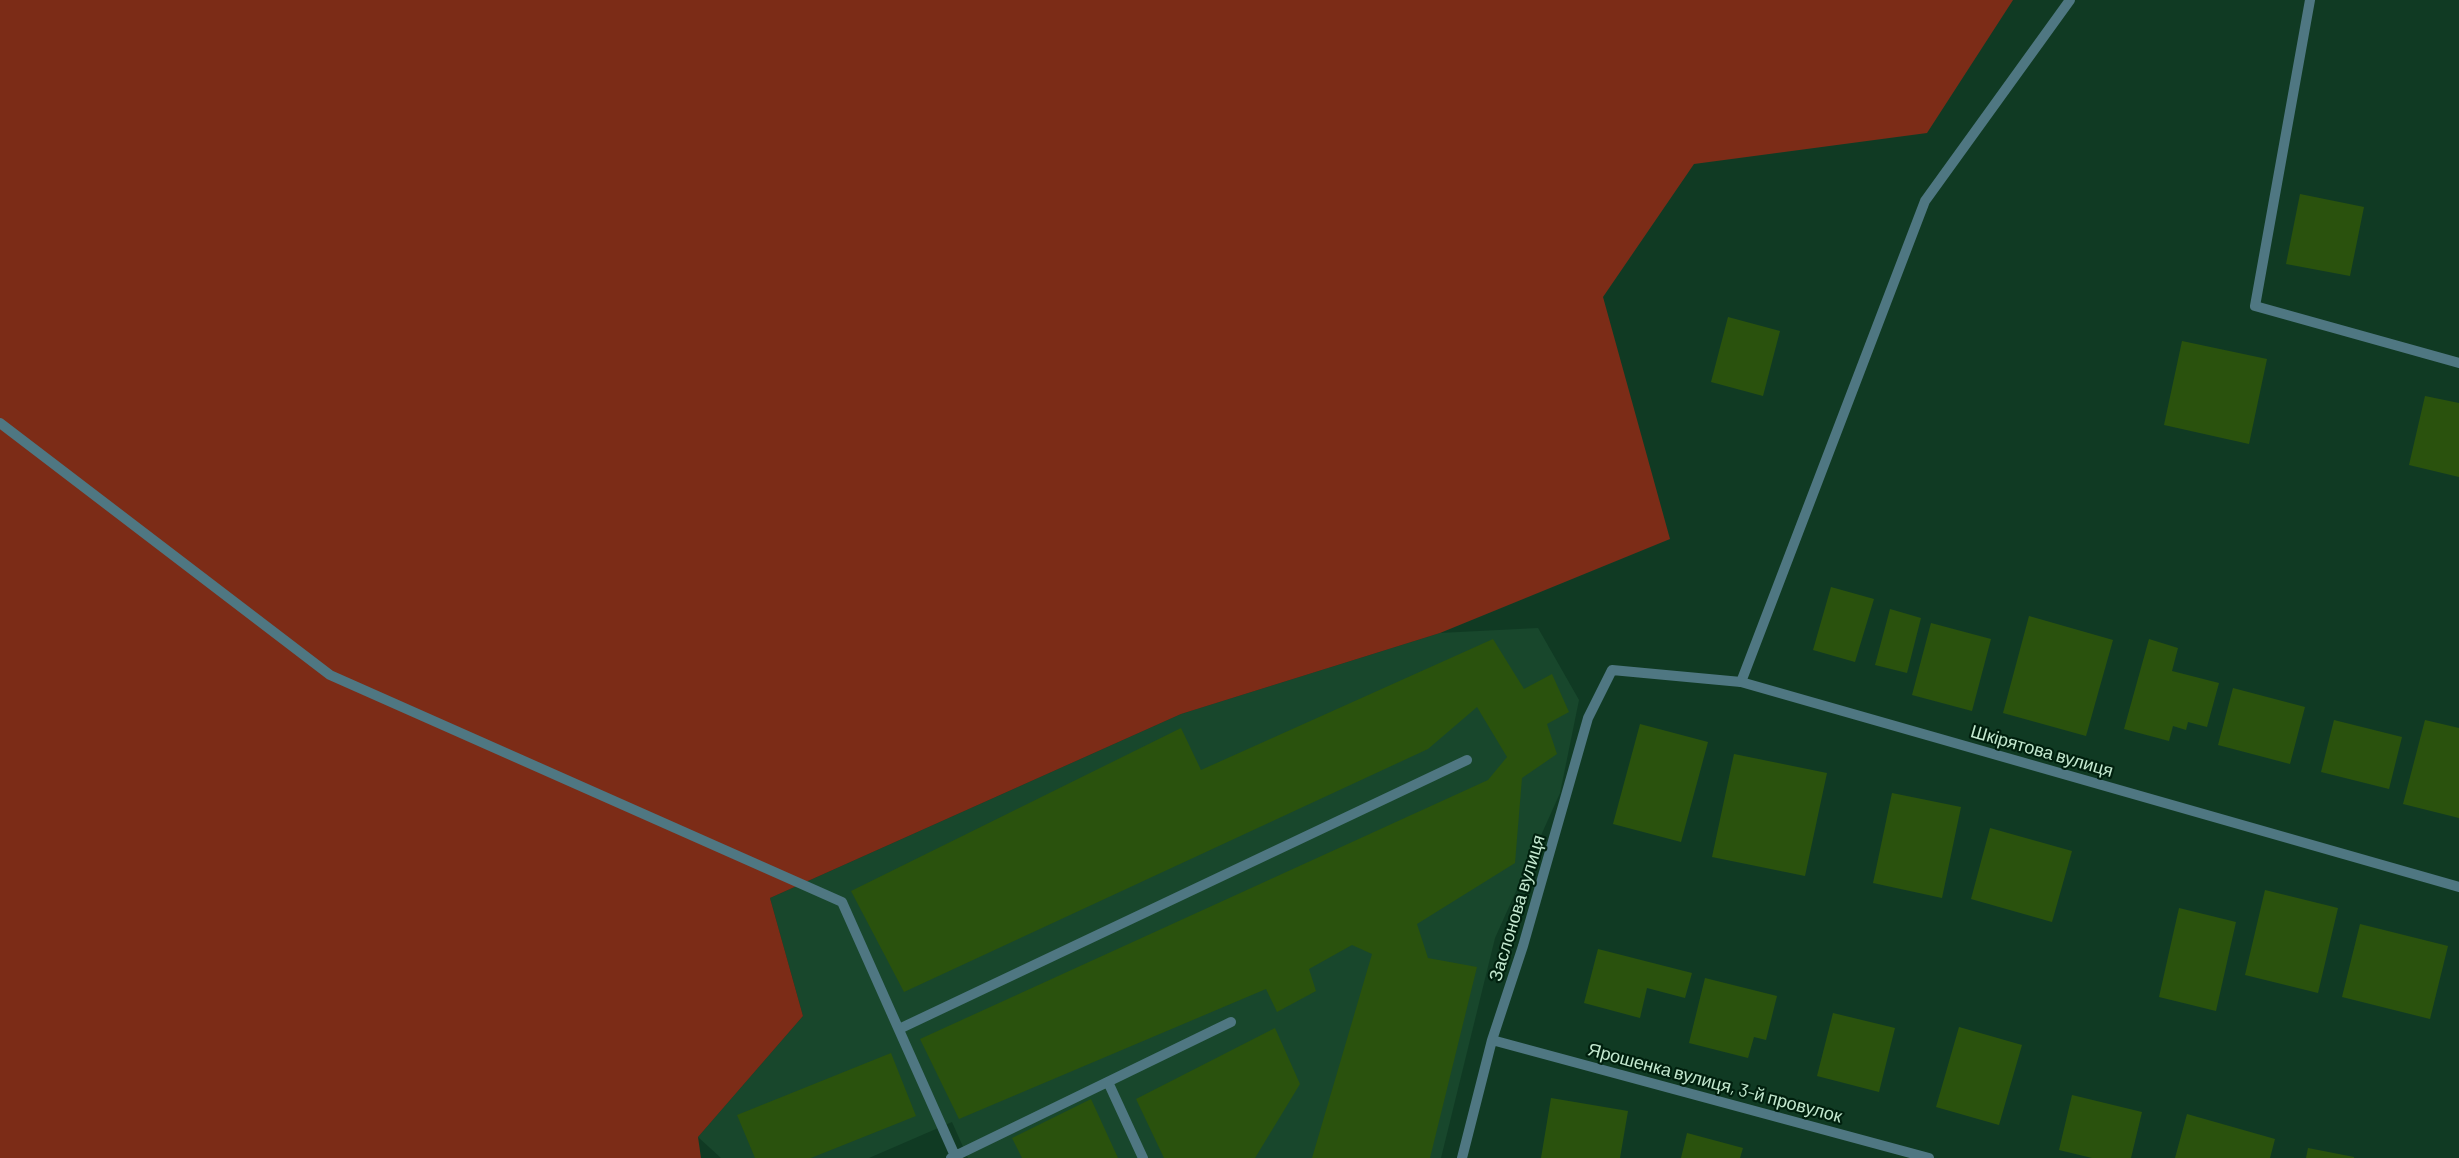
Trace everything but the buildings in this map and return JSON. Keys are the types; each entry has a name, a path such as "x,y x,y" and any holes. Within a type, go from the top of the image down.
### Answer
{"street":[{"path":"1741,682 1925,201 2070,0"},
{"path":"2310,0 2255,306 2459,363"},
{"path":"0,423 330,675 842,902 954,1157 1231,1022"},
{"name":"Шкірятова вулиця","path":"1612,670 1741,682 2459,887"},
{"name":"Заслонова вулиця","path":"1462,1158 1492,1040 1524,946 1588,718 1612,670"},
{"path":"899,1029 1467,760"},
{"name":"Ярошенка вулиця, 3-й провулок","path":"1492,1040 1929,1158"},
{"path":"1108,1082 1143,1158"}],"shaded area":[{"path":"0,0 2013,0 1927,133 1694,164 1603,297 1670,539 1440,633 1181,714 770,898 803,1016 698,1137 701,1158 0,1158"},
{"path":"1538,628 1579,700 1560,793 1495,938 1441,1158 968,1158 952,1122 869,1158 721,1158 698,1137 803,1016 770,898 1181,714 1440,633"}]}
